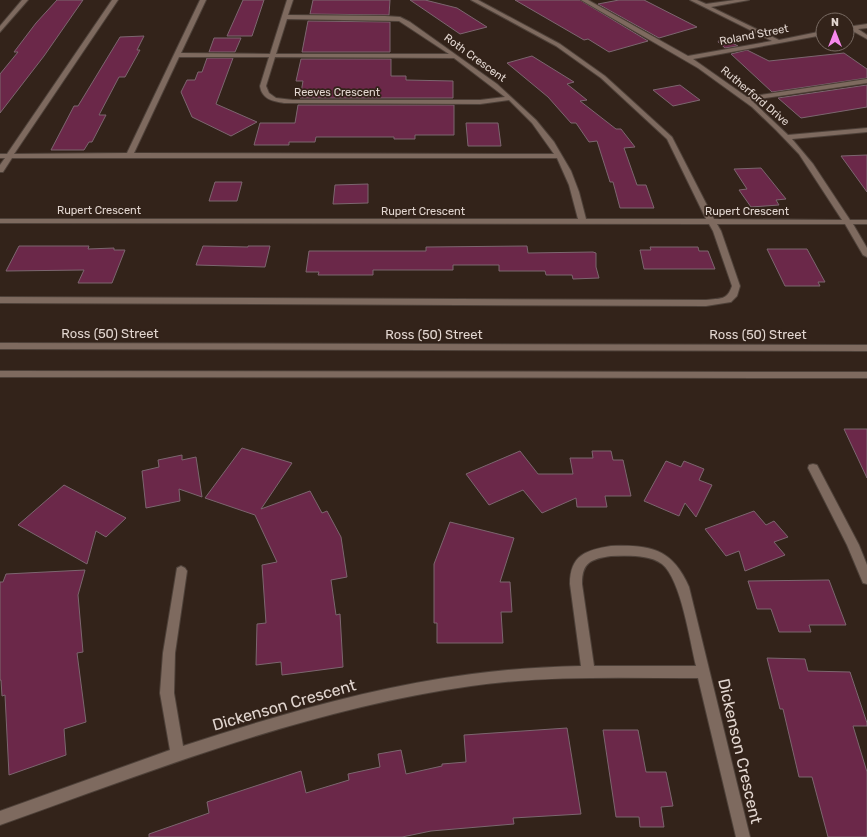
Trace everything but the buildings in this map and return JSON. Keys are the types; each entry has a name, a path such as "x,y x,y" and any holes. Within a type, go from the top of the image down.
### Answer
{"street":[{"path":"0,30 25,0"},
{"path":"0,170 115,0"},
{"path":"130,155 204,0"},
{"name":"Reeves Crescent","path":"290,0 272,55 263,90 267,96 276,100 293,102 480,102 510,98"},
{"path":"0,300 719,302 728,300 733,296 736,286 717,231 670,138 603,77 558,45 474,0"},
{"name":"Rutherford Drive","path":"584,0 689,58 720,78 745,99 800,152 829,192 867,255"},
{"path":"693,0 777,41"},
{"path":"706,6 746,0"},
{"name":"Roth Crescent","path":"285,18 385,18 400,19 408,23 455,56 510,98 541,129 560,156 574,187 583,222"},
{"path":"855,27 867,26"},
{"path":"855,31 867,37"},
{"name":"Roland Street","path":"689,58 815,34"},
{"path":"178,55 455,56"},
{"path":"745,99 867,81"},
{"path":"786,137 867,130"},
{"path":"0,156 560,156"},
{"name":"Rupert Crescent","path":"0,221 867,222"},
{"name":"Ross (50) Street","path":"0,346 867,348"},
{"path":"0,374 867,375"},
{"path":"813,468 853,545 867,579"},
{"name":"Dickenson Crescent","path":"588,672 576,584 576,571 583,560 592,554 606,552 637,552 651,554 664,560 678,576 683,587 743,837"},
{"path":"178,754 167,693 169,653 181,571"},
{"name":"Dickenson Crescent","path":"0,818 178,754 262,726 314,711 368,698 471,680 527,674 588,672 704,672"}]}
